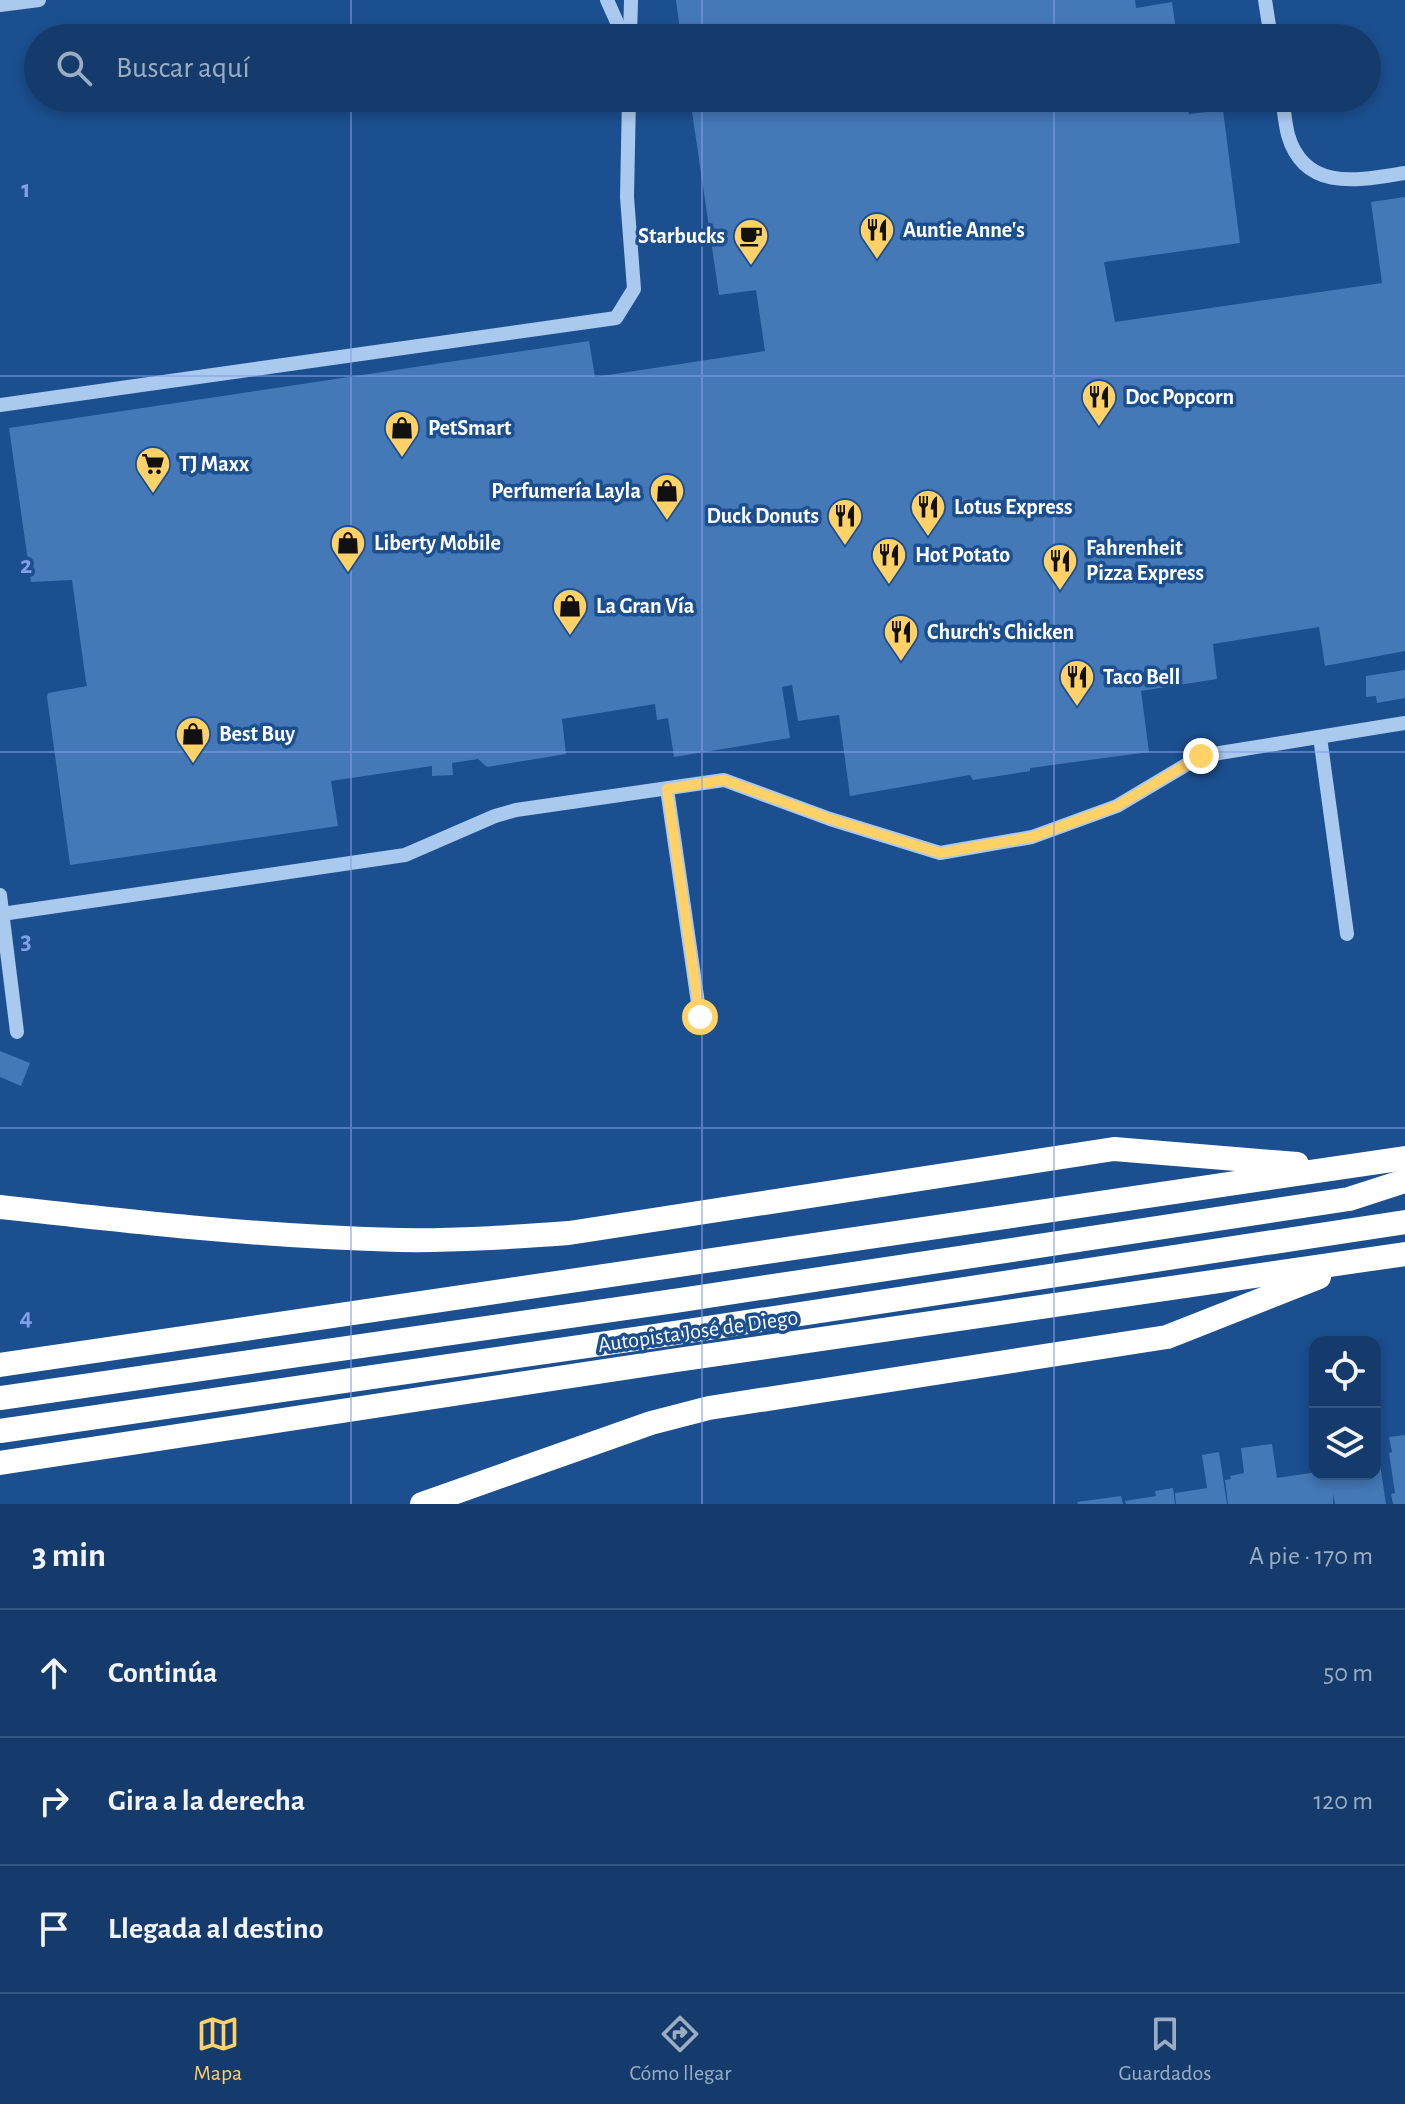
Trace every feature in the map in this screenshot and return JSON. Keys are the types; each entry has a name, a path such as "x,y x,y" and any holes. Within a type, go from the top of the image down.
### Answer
{"highway":[{"path":"0,1207 226,1232 401,1240 490,1238 569,1233 1114,1149 1340,1168"},
{"path":"0,1365 1405,1158"},
{"path":"0,1398 1318,1204 1349,1199 1405,1181"},
{"path":"0,1431 649,1337 1405,1222"},
{"name":"Autopista José de Diego","path":"0,1463 1405,1254"},
{"path":"422,1504 651,1423 709,1408 1167,1337 1360,1261"}],"street":[{"path":"0,5 39,0"},
{"path":"607,0 620,24"},
{"path":"628,24 631,0"},
{"path":"1265,0 1269,24"},
{"path":"0,405 616,318 634,289 627,197 629,112"},
{"path":"1285,112 1289,137 1302,162 1323,177 1352,182 1405,173"},
{"path":"2,914 405,855 495,816 724,780 830,819 940,853 1032,837 1117,806 1201,756 1405,723"},
{"path":"1320,737 1347,934"},
{"path":"667,789 700,1017"},
{"path":"0,897 17,1032"}],"building":[{"path":"676,0 1135,0 1136,8 1172,2 1175,24 679,24"},
{"path":"692,112 1223,112 1240,243 1104,262 1115,322 1382,283 1371,202 1405,197 1405,651 1325,666 1319,627 1213,644 1217,679 1141,691 1149,752 1030,768 1030,771 973,780 970,775 850,796 839,715 798,721 792,685 782,687 790,738 674,757 668,718 657,720 655,704 562,719 566,754 487,767 478,759 452,763 453,775 432,776 432,766 331,781 338,826 70,865 47,697 48,693 87,686 72,580 31,582 9,428 589,341 595,377 765,351 756,290 719,295"},
{"path":"1405,670 1405,698 1377,703 1376,696 1366,697 1366,676"},
{"path":"0,1051 30,1063 21,1086 0,1077"},
{"path":"1405,1435 1405,1504 1393,1504 1391,1494 1395,1493 1389,1437"},
{"path":"1272,1444 1277,1478 1309,1473 1309,1480 1381,1480 1381,1471 1386,1504 1335,1504 1333,1494 1333,1504 1228,1504 1225,1480 1244,1473 1241,1448"},
{"path":"1219,1452 1227,1504 1176,1504 1175,1493 1207,1488 1202,1455"},
{"path":"1173,1488 1175,1504 1126,1504 1125,1501 1156,1496 1155,1491"},
{"path":"1121,1496 1123,1504 1077,1502"}],"place":[{"name":"Auntie Anne's","path":"877,261"},
{"name":"Starbucks","path":"751,267"},
{"name":"Doc Popcorn","path":"1099,428"},
{"name":"PetSmart","path":"402,459"},
{"name":"TJ Maxx","path":"153,495"},
{"name":"Perfumería Layla","path":"667,522"},
{"name":"Lotus Express","path":"928,538"},
{"name":"Duck Donuts","path":"845,547"},
{"name":"Liberty Mobile","path":"348,574"},
{"name":"Hot Potato","path":"889,586"},
{"name":"Fahrenheit Pizza Express","path":"1060,592"},
{"name":"La Gran Vía","path":"570,637"},
{"name":"Church's Chicken","path":"901,663"},
{"name":"Taco Bell","path":"1077,708"},
{"name":"Best Buy","path":"193,765"}],"route":[{"path":"700,1017 667,789 724,780 830,819 940,853 1032,837 1117,806 1201,756"}]}
